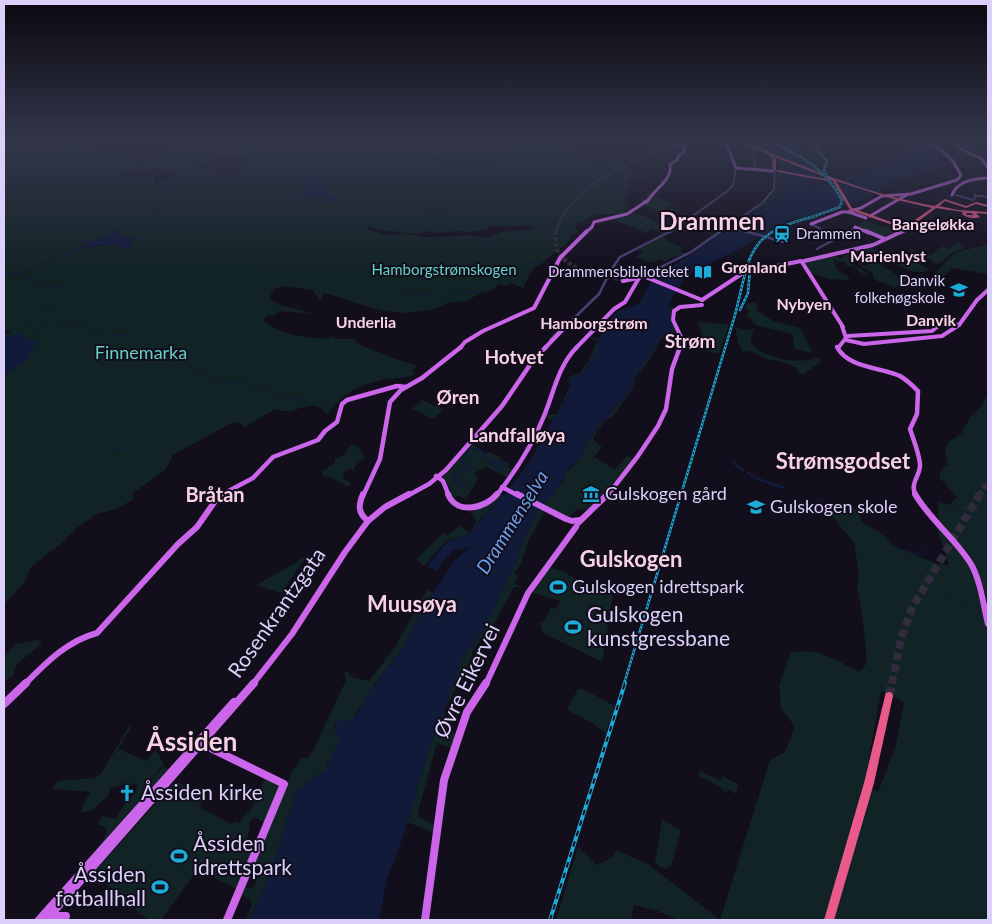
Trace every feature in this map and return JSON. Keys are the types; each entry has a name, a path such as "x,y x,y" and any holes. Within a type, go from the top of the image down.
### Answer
{"highway":[{"path":"833,184 849,211 906,229"},
{"path":"853,184 924,205 988,212"},
{"path":"857,184 932,206 970,209"},
{"path":"948,201 970,209"},
{"path":"906,229 948,201"},
{"path":"906,229 948,201"},
{"path":"988,206 976,203 962,214 970,218 979,218 988,212"},
{"path":"898,225 912,224"},
{"path":"828,920 869,783 889,696"}],"main road":[{"path":"367,520 360,513 359,504 380,459 390,402 397,393 426,375 481,330 497,326 508,318 534,308 560,258 584,236 583,234 596,221 625,214 646,202 650,195 663,184"},
{"path":"885,239 855,227 866,217 911,194 946,184"},
{"path":"948,201 955,195 954,192 958,184"},
{"path":"811,224 876,204 886,195 911,194"},
{"path":"876,204 885,207"},
{"path":"849,211 866,217"},
{"path":"802,261 864,246 906,229"},
{"path":"753,270 802,261 873,244 906,229"},
{"path":"802,261 841,325 846,340"},
{"path":"624,281 641,276 678,291 701,303 743,274"},
{"path":"439,479 451,502 464,508 474,508 483,505 507,488 531,445 558,376 573,352 628,296 641,276"},
{"path":"846,340 864,344 929,339 942,336 959,326 968,316 977,300 988,290"},
{"name":"Øvre Eikervei","path":"425,920 444,780 467,712 487,682 528,593 573,524 587,516 622,477 650,440 661,421 668,403 671,371 682,339 672,314 674,310 680,307 701,303"},
{"name":"Rosenkrantzgata","path":"367,520 385,507 439,479 507,400 534,359 572,320"},
{"path":"959,326 942,324 932,331 846,340 838,346 838,350 853,362 897,374 910,382 918,390 917,414 910,428 920,464 913,483 914,493 924,510 969,561 977,577 988,624"},
{"path":"4,704 62,651 85,637 97,633 197,527 220,494 253,478 273,457 315,442 337,422 341,406 345,401 382,389 406,387"},
{"name":"Rosenkrantzgata","path":"47,920 201,743 280,645 340,555 367,520 384,505 439,479"},
{"path":"507,488 573,524"},
{"path":"201,743 284,783 284,787 227,920"},
{"name":"Rosenkrantzgata","path":"39,920 201,743"},
{"path":"47,920 55,916 66,916"}],"street":[{"name":"Rosenkrantzgata","path":"550,341 599,294 615,262 620,257 666,235 733,184"},
{"path":"641,276 691,252 759,206 771,195 775,184"},
{"path":"955,195 973,200 976,198 974,195 988,197"},
{"path":"811,224 823,230"},
{"path":"728,227 782,242"},
{"path":"817,249 846,235 855,227"}],"green space":[{"name":"Finnemarka","path":"4,184 305,184 308,189 307,191 297,191 301,193 296,195 325,198 330,201 320,201 340,203 325,191 322,184 628,184 632,186 627,189 626,192 629,193 623,205 630,207 623,211 627,213 597,215 592,216 583,223 579,222 575,227 579,231 572,235 567,244 536,267 523,288 511,283 507,286 499,284 489,292 465,301 448,303 434,309 403,313 377,309 324,293 320,301 313,290 283,286 274,289 269,298 282,306 313,314 279,311 274,316 269,315 263,320 268,325 298,336 328,338 335,336 334,339 355,339 356,343 392,358 418,366 411,371 416,374 361,386 346,395 327,415 315,406 289,411 275,409 245,427 238,422 230,424 173,455 166,469 132,494 134,499 114,510 97,514 79,526 62,543 31,567 24,583 4,604 4,377 23,361 37,342 20,336 4,339 4,332 6,334 12,332 4,330","holes":["491,226 528,226 538,229 501,232 486,238 466,235 443,237 422,237 409,234 387,235 369,230 367,227 419,234 429,231 437,233 469,232 485,230","114,231 120,233 119,236 137,238 130,243 131,249 110,244 80,249 89,242 103,239 101,238"]},
{"path":"775,184 784,184 775,199 766,206 753,210 771,195"},
{"path":"648,195 674,203 669,207 693,216 666,208 661,212 640,204"},
{"path":"635,213 672,229 665,234 652,229 647,233 612,219"},
{"path":"864,221 893,229 897,226 902,228 885,237 856,227"},
{"path":"665,236 664,239 682,248 679,252 687,253 668,259 666,262 660,259 651,263 636,257 643,252 638,250 640,248"},
{"path":"958,242 965,248 952,253 938,265 926,257 917,256 909,250 931,255 942,246 949,249"},
{"path":"984,245 988,247 988,264 986,268 988,269 988,274 952,268 940,280 930,278 955,253"},
{"path":"871,248 880,252 883,256 860,265 856,261 851,263 869,274 860,276 865,273 860,273 856,267 847,266 845,262 833,259 839,271 847,275 850,280 829,279 812,274 805,262","holes":["849,253 840,259 835,256"]},
{"path":"902,255 929,269 928,271 908,270 890,259 878,261"},
{"path":"876,262 904,279 917,278 910,286 905,284 903,287 896,287 898,289 873,279 874,275 871,273 873,273 861,267"},
{"path":"747,303 756,303 758,309 755,309 773,321 800,328 813,353 794,349 793,334 757,326 752,322 753,319 746,317 749,311 745,308"},
{"path":"670,308 673,308 671,317 680,340 662,337 650,359 635,378 632,390 613,416 605,420 593,438 595,442 602,446 594,457 615,469 627,456 633,459 623,473 587,511 578,508 569,517 545,510 525,548 526,550 522,557 523,561 514,574 518,576 514,583 521,587 514,587 491,629 482,637 473,651 470,661 445,709 445,717 452,724 452,729 456,735 451,748 437,743 418,812 418,816 435,826 434,833 407,822 430,747 463,657 484,629 514,566 522,544 541,507 554,494 564,480 564,476 584,453 584,447 603,420 627,393 635,376 662,335 669,335 671,328"},
{"path":"698,322 729,324 719,354 704,350 705,343"},
{"path":"735,326 742,330 755,329 752,333 751,343 764,353 782,359 801,361 817,357 821,361 803,375 795,370 798,369 788,364 769,360 751,351 743,352 738,342"},
{"path":"589,337 598,339 597,351 588,366 581,375 569,379 570,383 568,382 569,378 579,374 589,360 597,341"},
{"path":"570,386 566,400 556,417 553,420 547,419 545,415 557,414"},
{"path":"988,394 988,607 984,588 971,556 939,521 938,503 951,504 957,497 939,477 941,470 948,465 945,450 949,442 961,434 971,416 980,408"},
{"path":"422,400 443,410 433,419 412,409"},
{"path":"473,444 486,453 489,452 500,457 500,459 510,465 508,467 514,470 508,478 487,467 474,473 478,477 467,496 468,500 458,496 452,498 449,487 443,477"},
{"path":"350,445 356,445 365,457 355,466 354,471 349,469 343,472 344,479 351,483 349,487 328,476 325,477 321,472 335,463 334,459 345,454"},
{"path":"500,494 503,495 479,521 471,534 447,540 424,566 416,559 444,533 447,536 460,526 470,533 477,520 470,513 485,506"},
{"path":"833,504 842,512 849,513 852,508 858,511 861,521 886,537 893,546 938,564 949,565 936,526 938,526 963,555 974,575 988,636 988,920 720,920 770,760 785,752 795,727 781,708 779,685 791,652 819,653 859,672 867,663 862,612 857,586 859,573 854,543 831,515","holes":["881,691 888,692 904,703 895,749 878,792 863,784"]},
{"path":"305,556 282,592 256,585 297,562"},
{"path":"548,567 570,575 588,588 593,587 613,595 602,662 543,633 540,622 545,620 551,607 557,609 560,601 531,592"},
{"path":"427,590 433,593 398,655 374,685 362,708 360,707 353,719 334,726 340,741 328,761 325,772 318,775 296,793 267,882 249,920 246,920 252,904 250,900 241,894 244,887 254,889 259,870 251,867 292,772 302,758 308,758 314,749 346,680 345,673 347,671 352,677 369,681 395,647"},
{"path":"39,640 42,643 17,664 13,676 4,681 4,656 16,644"},
{"path":"578,689 583,689 615,706 606,733 594,724 567,710"},
{"path":"129,726 131,727 118,749 146,761 156,750 164,764 142,789 164,766 170,771 55,897 101,844 107,830 105,827 97,824 102,816 116,819 126,802 137,789 137,784 133,784 125,790 123,785 109,788 108,796 91,811 80,812 90,792 52,789 58,781 94,778 101,774"},
{"path":"700,771 721,781 722,776 738,784 736,794 728,789 727,793 722,788 699,776"},
{"name":"Åssiden idrettspark","path":"265,778 280,786 265,823 254,817 249,824 250,828 247,837 256,842 236,889 198,869 161,920 148,920 93,873 175,782 187,786 197,795 202,802 199,807 231,824 235,821 239,823 247,812 250,812"},
{"path":"662,819 681,831 671,866 665,869 655,863"},
{"path":"578,847 596,865 610,859 617,851 648,864 720,920 679,920 658,911 634,905 631,920 556,920"}],"water":[{"path":"305,184 324,184 325,191 340,203 319,201 330,201 325,198 295,195 301,193 298,190 307,191 308,189"},
{"name":"Drammenselva","path":"809,184 807,186 810,188 825,184 892,184 892,186 852,204 846,203 844,206 833,207 809,216 787,221 734,252 706,265 704,267 706,270 700,268 685,277 668,305 671,309 669,315 674,332 669,336 662,336 634,378 631,389 610,415 603,420 584,446 583,456 570,467 554,494 541,507 522,544 514,566 484,629 463,657 430,747 398,852 387,879 379,920 249,920 267,882 296,793 308,781 325,772 328,761 340,741 334,732 336,724 341,720 353,718 362,708 367,695 398,655 433,593 456,559 470,547 453,550 436,571 427,566 448,541 471,534 519,476 554,418 564,406 569,392 570,379 581,375 589,366 592,357 597,351 598,339 613,316 618,311 640,303 648,286 661,272 692,254 716,236 733,229 735,225 740,224 737,222 773,202 780,194 784,185"},
{"path":"113,231 121,233 119,236 139,239 130,243 132,249 114,245 100,245 67,254 83,246 86,242 103,239 100,236 107,235"},
{"path":"15,334 22,334 29,341 38,341 26,360 4,377 4,339"}],"waterway":[{"path":"117,232 158,212 185,194 165,189 180,184"},
{"path":"605,186 628,189"},
{"path":"431,213 453,216"},
{"path":"510,236 524,244 540,249"},
{"path":"425,239 461,240"},
{"path":"77,241 86,242"},
{"path":"482,243 493,246"},
{"path":"494,246 506,252 505,257 517,261"},
{"path":"21,272 67,254"},
{"path":"519,262 531,261"},
{"path":"532,262 544,263"},
{"path":"4,274 21,272"},
{"path":"21,272 23,278 39,282 38,284 62,286 64,288 62,292 68,295 58,307 40,311 30,321 30,324"},
{"path":"400,290 440,297 454,292 486,292"},
{"path":"30,326 33,329 41,324 51,323"},
{"path":"56,324 85,326 108,336 130,335 141,346 170,354 188,364 196,372 226,384 244,382 246,385 261,387 286,397 302,398 310,404 329,404"},
{"path":"28,339 33,335 34,330"},
{"path":"112,448 123,450"},
{"path":"460,483 467,483 461,487 454,480 454,477 458,472 468,468 469,465 463,464 461,461 470,450 479,449 496,468 501,470 502,463 493,463"},
{"path":"734,463 743,470"},
{"path":"748,473 758,479 784,488"},
{"path":"811,498 831,504 840,511 855,515 868,528 879,532 892,546 922,555 924,548 930,547"},
{"path":"938,501 951,508 974,515"},
{"path":"895,549 937,591 968,606 973,612"}],"tunnel":[{"path":"556,233 563,216 575,199 593,184"},
{"path":"556,231 555,242 557,250 568,263 603,277"},
{"path":"743,273 753,270"},
{"path":"608,277 623,280"},
{"path":"979,496 988,481"},
{"path":"892,684 901,639 912,608 980,494"},
{"path":"889,696 892,683"}],"railway":[{"path":"809,218 840,207 842,200 832,184"},
{"path":"624,684 735,315 749,261 763,238 776,230 816,216"},
{"path":"740,310 748,293 750,269"},
{"path":"550,920 625,683"}],"place":[{"name":"Drammen","path":"782,234"},
{"name":"Drammensbiblioteket","path":"703,272"},
{"name":"Danvik folkehøgskole","path":"959,290"},
{"name":"Gulskogen gård","path":"591,494"},
{"name":"Gulskogen skole","path":"756,507"},
{"name":"Gulskogen idrettspark","path":"558,587"},
{"name":"Gulskogen kunstgressbane","path":"573,627"},
{"name":"Åssiden kirke","path":"127,793"},
{"name":"Åssiden idrettspark","path":"179,856"},
{"name":"Åssiden fotballhall","path":"160,887"}],"district":[{"name":"Drammen","path":"712,222"},
{"name":"Bangeløkka","path":"933,224"},
{"name":"Marienlyst","path":"888,256"},
{"name":"Grønland","path":"754,267"},
{"name":"Nybyen","path":"804,304"},
{"name":"Danvik","path":"931,320"},
{"name":"Underlia","path":"366,322"},
{"name":"Hamborgstrøm","path":"594,323"},
{"name":"Strøm","path":"690,341"},
{"name":"Hotvet","path":"514,357"},
{"name":"Øren","path":"458,397"},
{"name":"Landfalløya","path":"517,435"},
{"name":"Strømsgodset","path":"843,461"},
{"name":"Bråtan","path":"215,495"},
{"name":"Gulskogen","path":"631,559"},
{"name":"Muusøya","path":"412,604"},
{"name":"Åssiden","path":"192,742"}],"park label":[{"name":"Hamborgstrømskogen","path":"444,270"}]}
